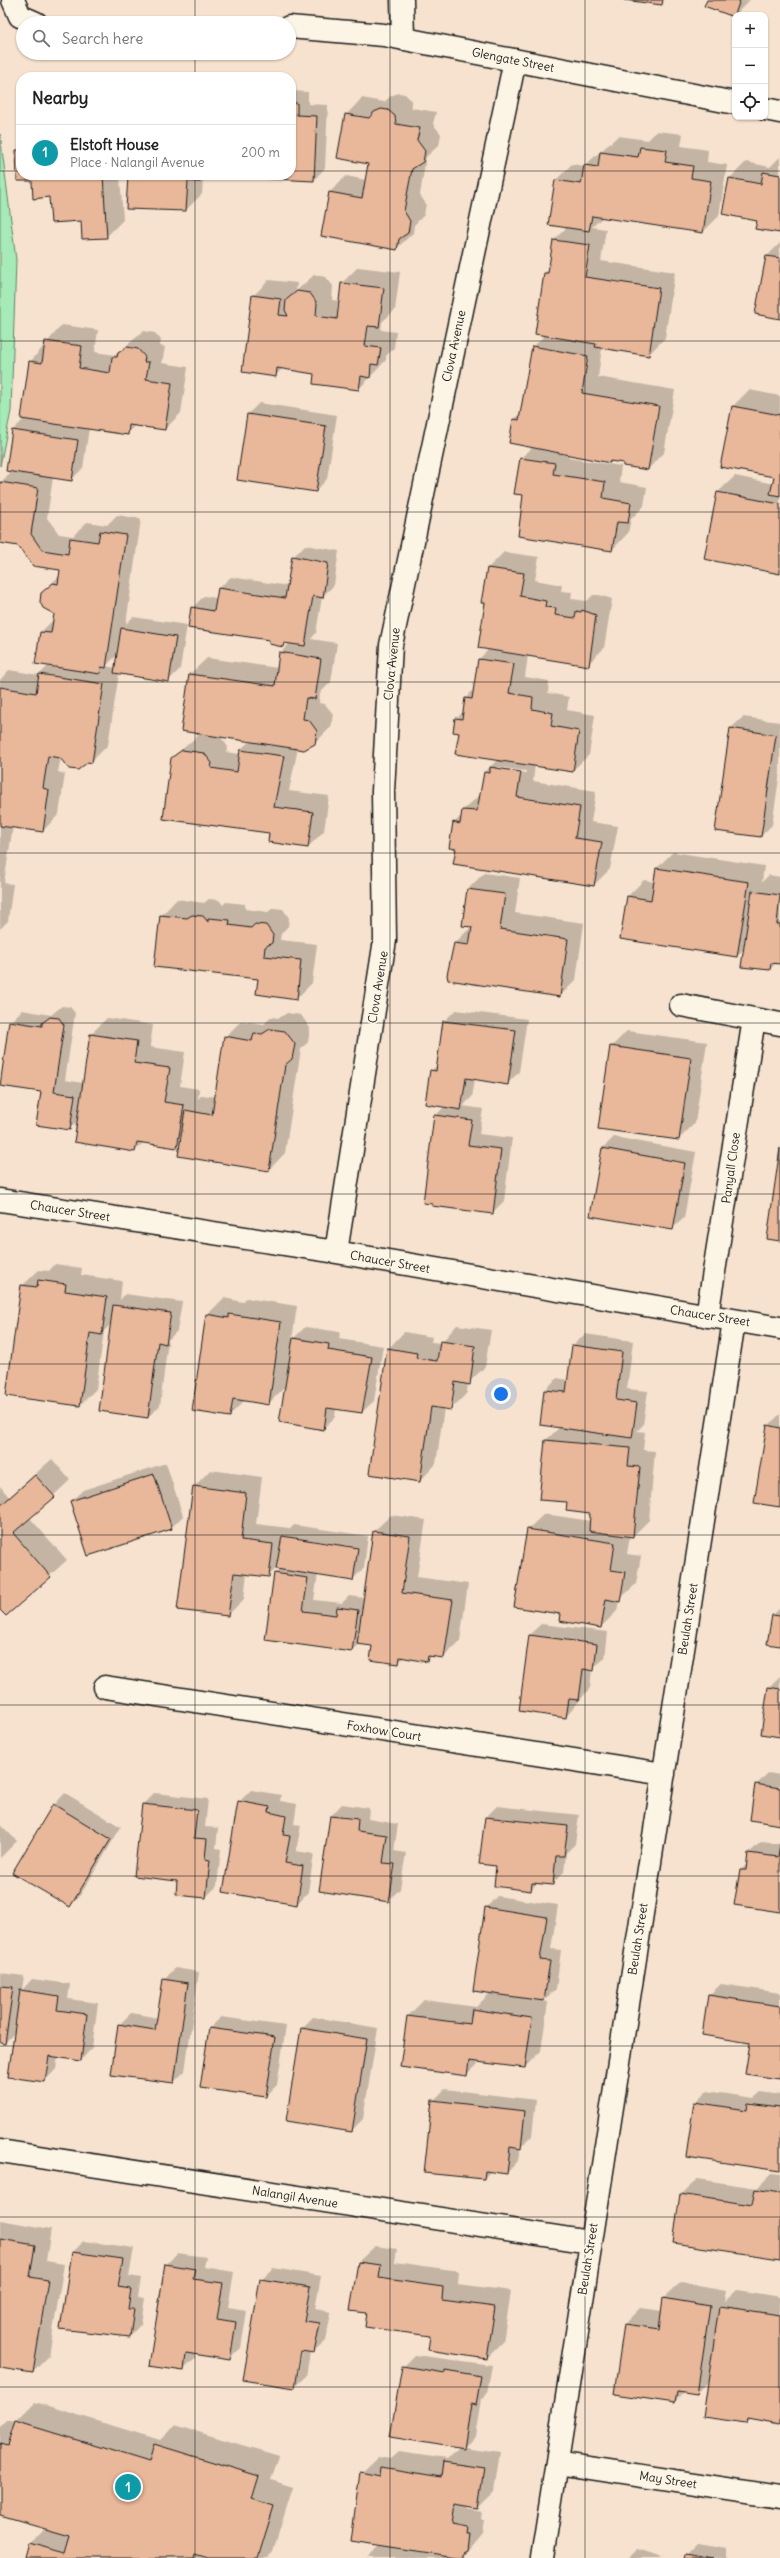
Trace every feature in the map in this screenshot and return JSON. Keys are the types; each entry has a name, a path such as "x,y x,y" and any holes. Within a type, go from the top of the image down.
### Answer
{"street":[{"path":"13,0 20,16"},
{"path":"402,0 403,39"},
{"name":"Glengate Street","path":"296,28 384,35 732,102"},
{"name":"Clova Avenue","path":"336,1252 385,940 383,791 391,645 515,60"},
{"path":"768,110 780,112"},
{"path":"681,1005 780,1024"},
{"name":"Panyall Close","path":"708,1316 754,1019"},
{"name":"Chaucer Street","path":"0,1200 336,1252 780,1328"},
{"name":"Beulah Street","path":"542,2558 734,1320"},
{"name":"Foxhow Court","path":"105,1687 664,1774"},
{"name":"Nalangil Avenue","path":"0,2152 590,2242"},
{"name":"May Street","path":"557,2463 780,2498"}],"green space":[{"path":"0,134 16,260 11,411 0,466"}],"building":[{"path":"624,0 663,0 662,5"},
{"path":"707,0 740,0 736,12 732,12 732,16 704,6"},
{"path":"296,103 297,115 317,116 314,181 294,180 296,180"},
{"path":"381,109 388,110 395,116 396,124 420,128 417,140 425,151 423,162 412,169 404,211 410,221 408,233 399,239 397,250 321,236 329,192 362,198 368,164 337,158 345,114 369,118 374,112"},
{"path":"640,147 667,150 665,162 693,166 691,178 711,181 703,233 592,216 589,231 548,225 555,180 581,184 584,165 598,167 600,152 638,157"},
{"path":"763,172 780,175 780,233 755,229 757,221 722,214 729,178 761,184"},
{"path":"103,180 107,238 82,239 81,221 51,223 49,197 33,199 32,181 17,181"},
{"path":"128,180 200,180 200,182 188,181 186,211 126,209"},
{"path":"553,240 590,245 585,277 659,288 649,356 595,347 596,344 535,334 544,273 548,273"},
{"path":"766,256 780,258 780,319 755,314"},
{"path":"341,283 384,288 379,327 368,326 365,346 381,348 378,365 371,364 370,378 361,376 359,390 313,384 314,374 277,368 276,377 242,372 252,295 281,299 279,315 288,316 285,310 286,300 297,291 310,293 317,303 316,316 337,319"},
{"path":"45,341 82,346 79,368 110,373 112,357 117,357 118,353 127,347 138,349 145,357 144,362 149,362 146,379 172,383 165,430 129,425 128,435 21,419 29,361 42,363"},
{"path":"532,346 588,356 582,393 659,406 648,470 623,466 623,463 610,461 610,463 509,443 513,419 519,420"},
{"path":"732,406 780,415 780,496 770,494 774,477 720,467"},
{"path":"247,414 326,426 316,492 237,480"},
{"path":"12,430 78,440 72,481 6,471"},
{"path":"520,458 555,463 553,474 605,482 603,498 631,503 628,523 617,522 612,551 518,536 523,495 514,494"},
{"path":"0,482 38,488 31,534 42,550 68,554 70,538 98,542 100,531 126,535 106,668 101,667 100,674 35,664 40,632 51,633 54,614 43,608 40,602 41,593 53,583 58,584 60,570 33,566 18,546 0,543"},
{"path":"717,492 780,504 780,574 704,559"},
{"path":"292,556 328,563 323,598 313,596 305,646 284,643 283,647 269,644 269,640 188,628 191,607 214,611 218,588 285,598"},
{"path":"487,568 524,573 520,596 546,601 545,607 556,608 555,615 575,618 576,611 581,612 582,610 596,615 589,666 478,648 485,603 481,603"},
{"path":"121,628 176,637 169,682 114,673"},
{"path":"279,652 321,659 315,699 306,698 303,719 309,720 317,731 315,744 304,750 181,731 189,674 275,686"},
{"path":"478,659 514,664 509,693 533,697 532,709 553,713 551,726 579,731 573,772 455,754 459,733 453,732 455,718 462,719 465,698 472,699"},
{"path":"39,674 104,684 92,763 88,762 78,770 69,769 60,758 48,756 43,788 49,790 43,832 0,826 0,687 36,693"},
{"path":"730,728 776,735 761,837 715,831"},
{"path":"182,750 204,753 212,763 211,768 237,772 240,750 284,756 274,807 313,812 308,848 268,842 269,833 163,819 171,758"},
{"path":"490,767 521,772 517,797 580,807 575,838 602,842 594,886 453,864 456,849 449,848 453,822 460,824 462,810 477,811 484,772 490,773"},
{"path":"656,868 749,882 737,957 620,939 627,896 651,900"},
{"path":"467,889 505,894 500,929 568,939 560,997 448,980 447,975 454,943 469,945 472,927 462,926"},
{"path":"752,891 780,895 777,924 780,924 780,964 771,963 770,970 741,967"},
{"path":"160,915 187,918 192,915 203,916 208,922 208,918 230,920 229,925 251,928 255,924 266,925 273,935 272,943 265,947 264,956 301,960 297,1000 256,994 258,979 154,967"},
{"path":"50,1017 59,1018 64,1025 54,1092 75,1095 70,1130 36,1125 41,1092 0,1086 9,1021 42,1026 42,1023"},
{"path":"443,1021 516,1030 508,1085 466,1078 461,1110 425,1104 430,1070 436,1071"},
{"path":"270,1029 285,1031 295,1044 292,1059 285,1065 269,1171 178,1156 185,1110 212,1115 224,1036 252,1041 254,1033 262,1034"},
{"path":"90,1034 137,1041 134,1063 170,1068 164,1102 184,1105 177,1148 137,1142 135,1152 74,1142"},
{"path":"610,1046 691,1058 679,1140 598,1129"},
{"path":"434,1115 472,1120 468,1145 501,1149 493,1214 432,1206 432,1204 423,1203"},
{"path":"602,1148 685,1163 673,1230 590,1216"},
{"path":"780,1148 780,1241 767,1239"},
{"path":"38,1280 66,1284 65,1291 107,1297 102,1335 90,1333 80,1406 6,1396 21,1285 37,1287"},
{"path":"113,1305 171,1313 166,1344 158,1342 148,1418 99,1411"},
{"path":"206,1314 229,1318 229,1314 281,1322 269,1405 233,1399 230,1417 192,1411"},
{"path":"293,1338 329,1344 328,1350 372,1357 362,1413 327,1408 324,1430 279,1422"},
{"path":"440,1341 475,1346 470,1385 455,1382 451,1410 431,1407 420,1482 369,1474 387,1348 417,1353 416,1358 437,1361"},
{"path":"572,1345 622,1352 616,1400 637,1403 632,1438 540,1425 544,1390 566,1392"},
{"path":"767,1425 780,1428 780,1507 754,1503"},
{"path":"545,1440 630,1448 628,1466 640,1467 633,1537 589,1531 590,1514 566,1511 567,1502 539,1500"},
{"path":"154,1474 172,1529 88,1556 70,1501"},
{"path":"35,1475 55,1497 13,1533 51,1577 6,1616 0,1610 0,1506"},
{"path":"193,1486 246,1493 241,1540 273,1544 269,1577 234,1573 228,1616 177,1610"},
{"path":"527,1529 615,1543 611,1570 625,1572 620,1602 606,1599 601,1628 559,1621 560,1614 514,1607"},
{"path":"373,1531 410,1536 402,1593 453,1600 444,1658 428,1656 427,1662 400,1657 399,1664 370,1660 372,1646 357,1644"},
{"path":"282,1536 358,1548 353,1581 276,1569"},
{"path":"274,1573 308,1578 303,1611 336,1615 337,1607 358,1610 352,1652 265,1640"},
{"path":"772,1615 780,1616 780,1646 767,1644"},
{"path":"529,1635 597,1644 594,1671 583,1669 579,1700 569,1699 566,1718 519,1711"},
{"path":"768,1687 780,1689 780,1737 761,1734"},
{"path":"755,1784 780,1788 780,1825 750,1820"},
{"path":"238,1801 270,1807 269,1812 286,1816 283,1835 290,1836 285,1863 303,1866 297,1905 223,1892"},
{"path":"53,1804 111,1839 70,1907 12,1873"},
{"path":"142,1804 197,1810 194,1838 207,1839 205,1859 210,1860 206,1898 176,1895 177,1881 134,1876"},
{"path":"330,1816 358,1819 357,1831 387,1835 383,1863 395,1864 389,1902 319,1891"},
{"path":"485,1817 568,1826 564,1856 556,1856 553,1885 532,1883 531,1891 494,1886 496,1866 479,1864"},
{"path":"780,1844 780,1912 734,1905 740,1870 746,1870 748,1853 778,1857"},
{"path":"485,1907 547,1917 540,1960 550,1961 544,2001 473,1991"},
{"path":"163,1979 188,1983 174,2083 111,2075 118,2024 155,2030"},
{"path":"0,1986 13,1987 5,2044 0,2043"},
{"path":"20,1990 59,1996 57,2010 87,2014 81,2061 49,2056 45,2082 8,2077"},
{"path":"708,1995 780,2006 780,2079 745,2074 750,2043 702,2035"},
{"path":"472,2009 532,2018 525,2068 469,2061 467,2076 400,2067 407,2016 470,2024"},
{"path":"209,2028 275,2037 266,2097 200,2088"},
{"path":"301,2028 367,2039 352,2132 286,2121"},
{"path":"432,2100 525,2111 521,2149 510,2147 507,2174 485,2171 484,2179 424,2173"},
{"path":"694,2102 747,2110 748,2103 780,2107 780,2171 686,2157"},
{"path":"755,2189 780,2193 780,2259 673,2243 680,2194 752,2205"},
{"path":"0,2239 35,2245 30,2277 48,2280 33,2373 0,2368"},
{"path":"72,2252 123,2259 118,2287 131,2289 128,2309 134,2309 130,2337 60,2329"},
{"path":"358,2262 381,2265 379,2278 443,2287 442,2300 495,2307 487,2359 428,2350 430,2336 365,2327 367,2313 350,2311"},
{"path":"165,2264 195,2269 193,2279 223,2283 217,2319 236,2322 230,2360 186,2353 184,2371 149,2366"},
{"path":"260,2279 310,2287 304,2321 320,2323 314,2353 301,2351 295,2388 243,2380"},
{"path":"663,2298 710,2306 697,2395 677,2392 675,2403 614,2394 624,2324 659,2329"},
{"path":"719,2306 780,2315 780,2424 747,2418 746,2423 703,2417"},
{"path":"402,2366 445,2373 445,2370 481,2376 476,2405 471,2404 464,2449 390,2437"},
{"path":"15,2421 149,2462 154,2444 259,2476 252,2499 274,2506 258,2558 208,2558 195,2554 194,2558 25,2558 29,2543 65,2553 70,2536 0,2516 0,2443 7,2445"},
{"path":"443,2462 484,2468 478,2509 455,2505 452,2525 467,2528 466,2535 469,2535 467,2551 463,2553 463,2558 351,2541 360,2472 379,2476 380,2467 441,2477"},
{"path":"684,2553 714,2558 683,2558"}],"place":[{"name":"Elstoft House","path":"128,2487"}]}
